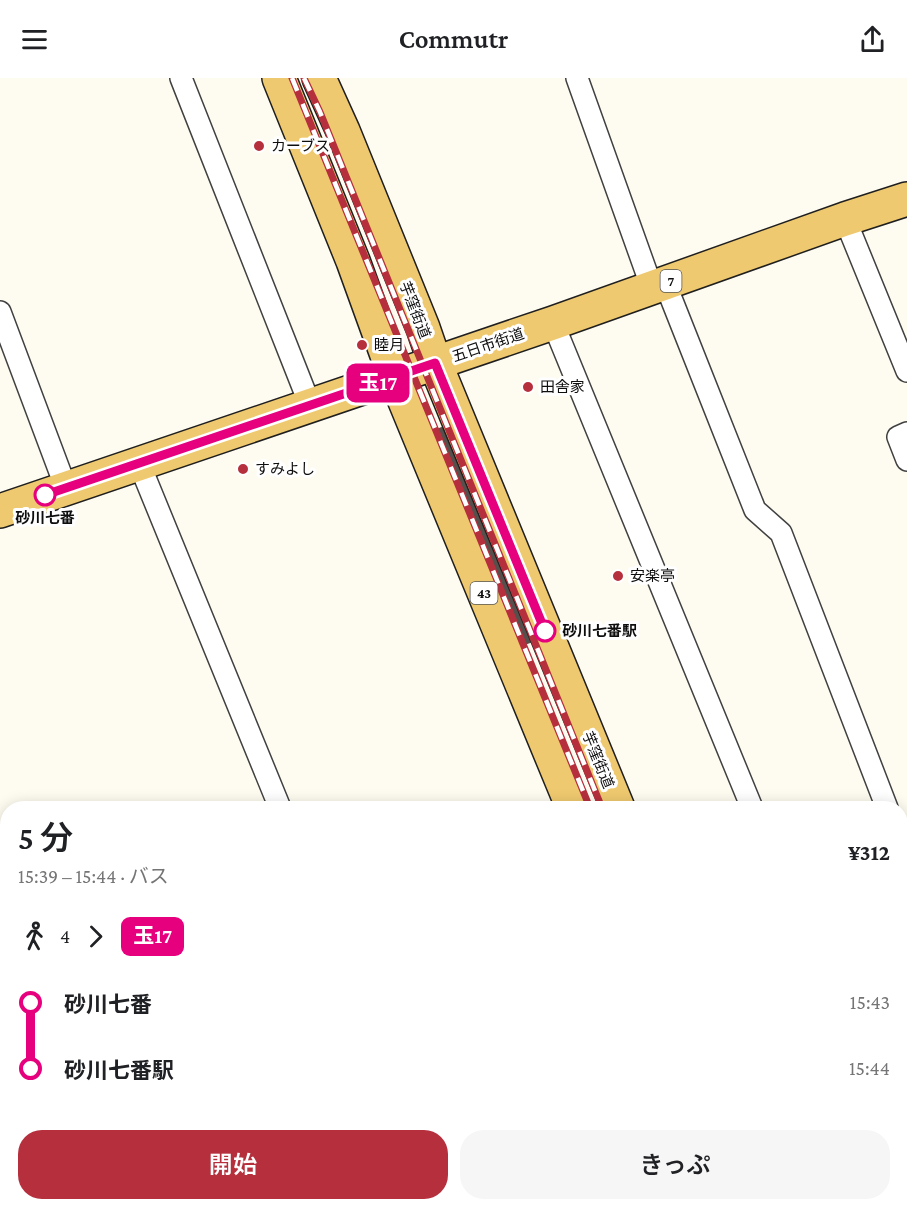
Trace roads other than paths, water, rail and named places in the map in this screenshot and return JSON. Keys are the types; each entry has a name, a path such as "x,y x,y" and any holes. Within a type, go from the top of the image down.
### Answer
{"main road":[{"name":"43","path":"279,78 353,261 395,377 570,801"},
{"name":"芋窪街道","path":"319,78 347,141 435,363 615,801"},
{"name":"五日市街道","path":"0,511 553,323 907,199"}],"street":[{"path":"181,78 310,405"},
{"path":"577,78 659,285 755,510 781,532 884,801"},
{"path":"845,219 907,371"},
{"path":"0,312 66,488"},
{"path":"553,323 749,801"},
{"path":"907,433 898,436 907,460"},
{"path":"139,463 277,801"}],"railway":[{"path":"292,78 587,801"},
{"path":"304,78 320,112 599,801"}],"place":[{"name":"カーブス","path":"259,146"},
{"name":"睦月","path":"362,345"},
{"name":"田舎家","path":"528,387"},
{"name":"すみよし","path":"243,469"},
{"name":"砂川七番","path":"45,495"},
{"name":"安楽亭","path":"618,576"},
{"name":"砂川七番駅","path":"545,631"}]}
